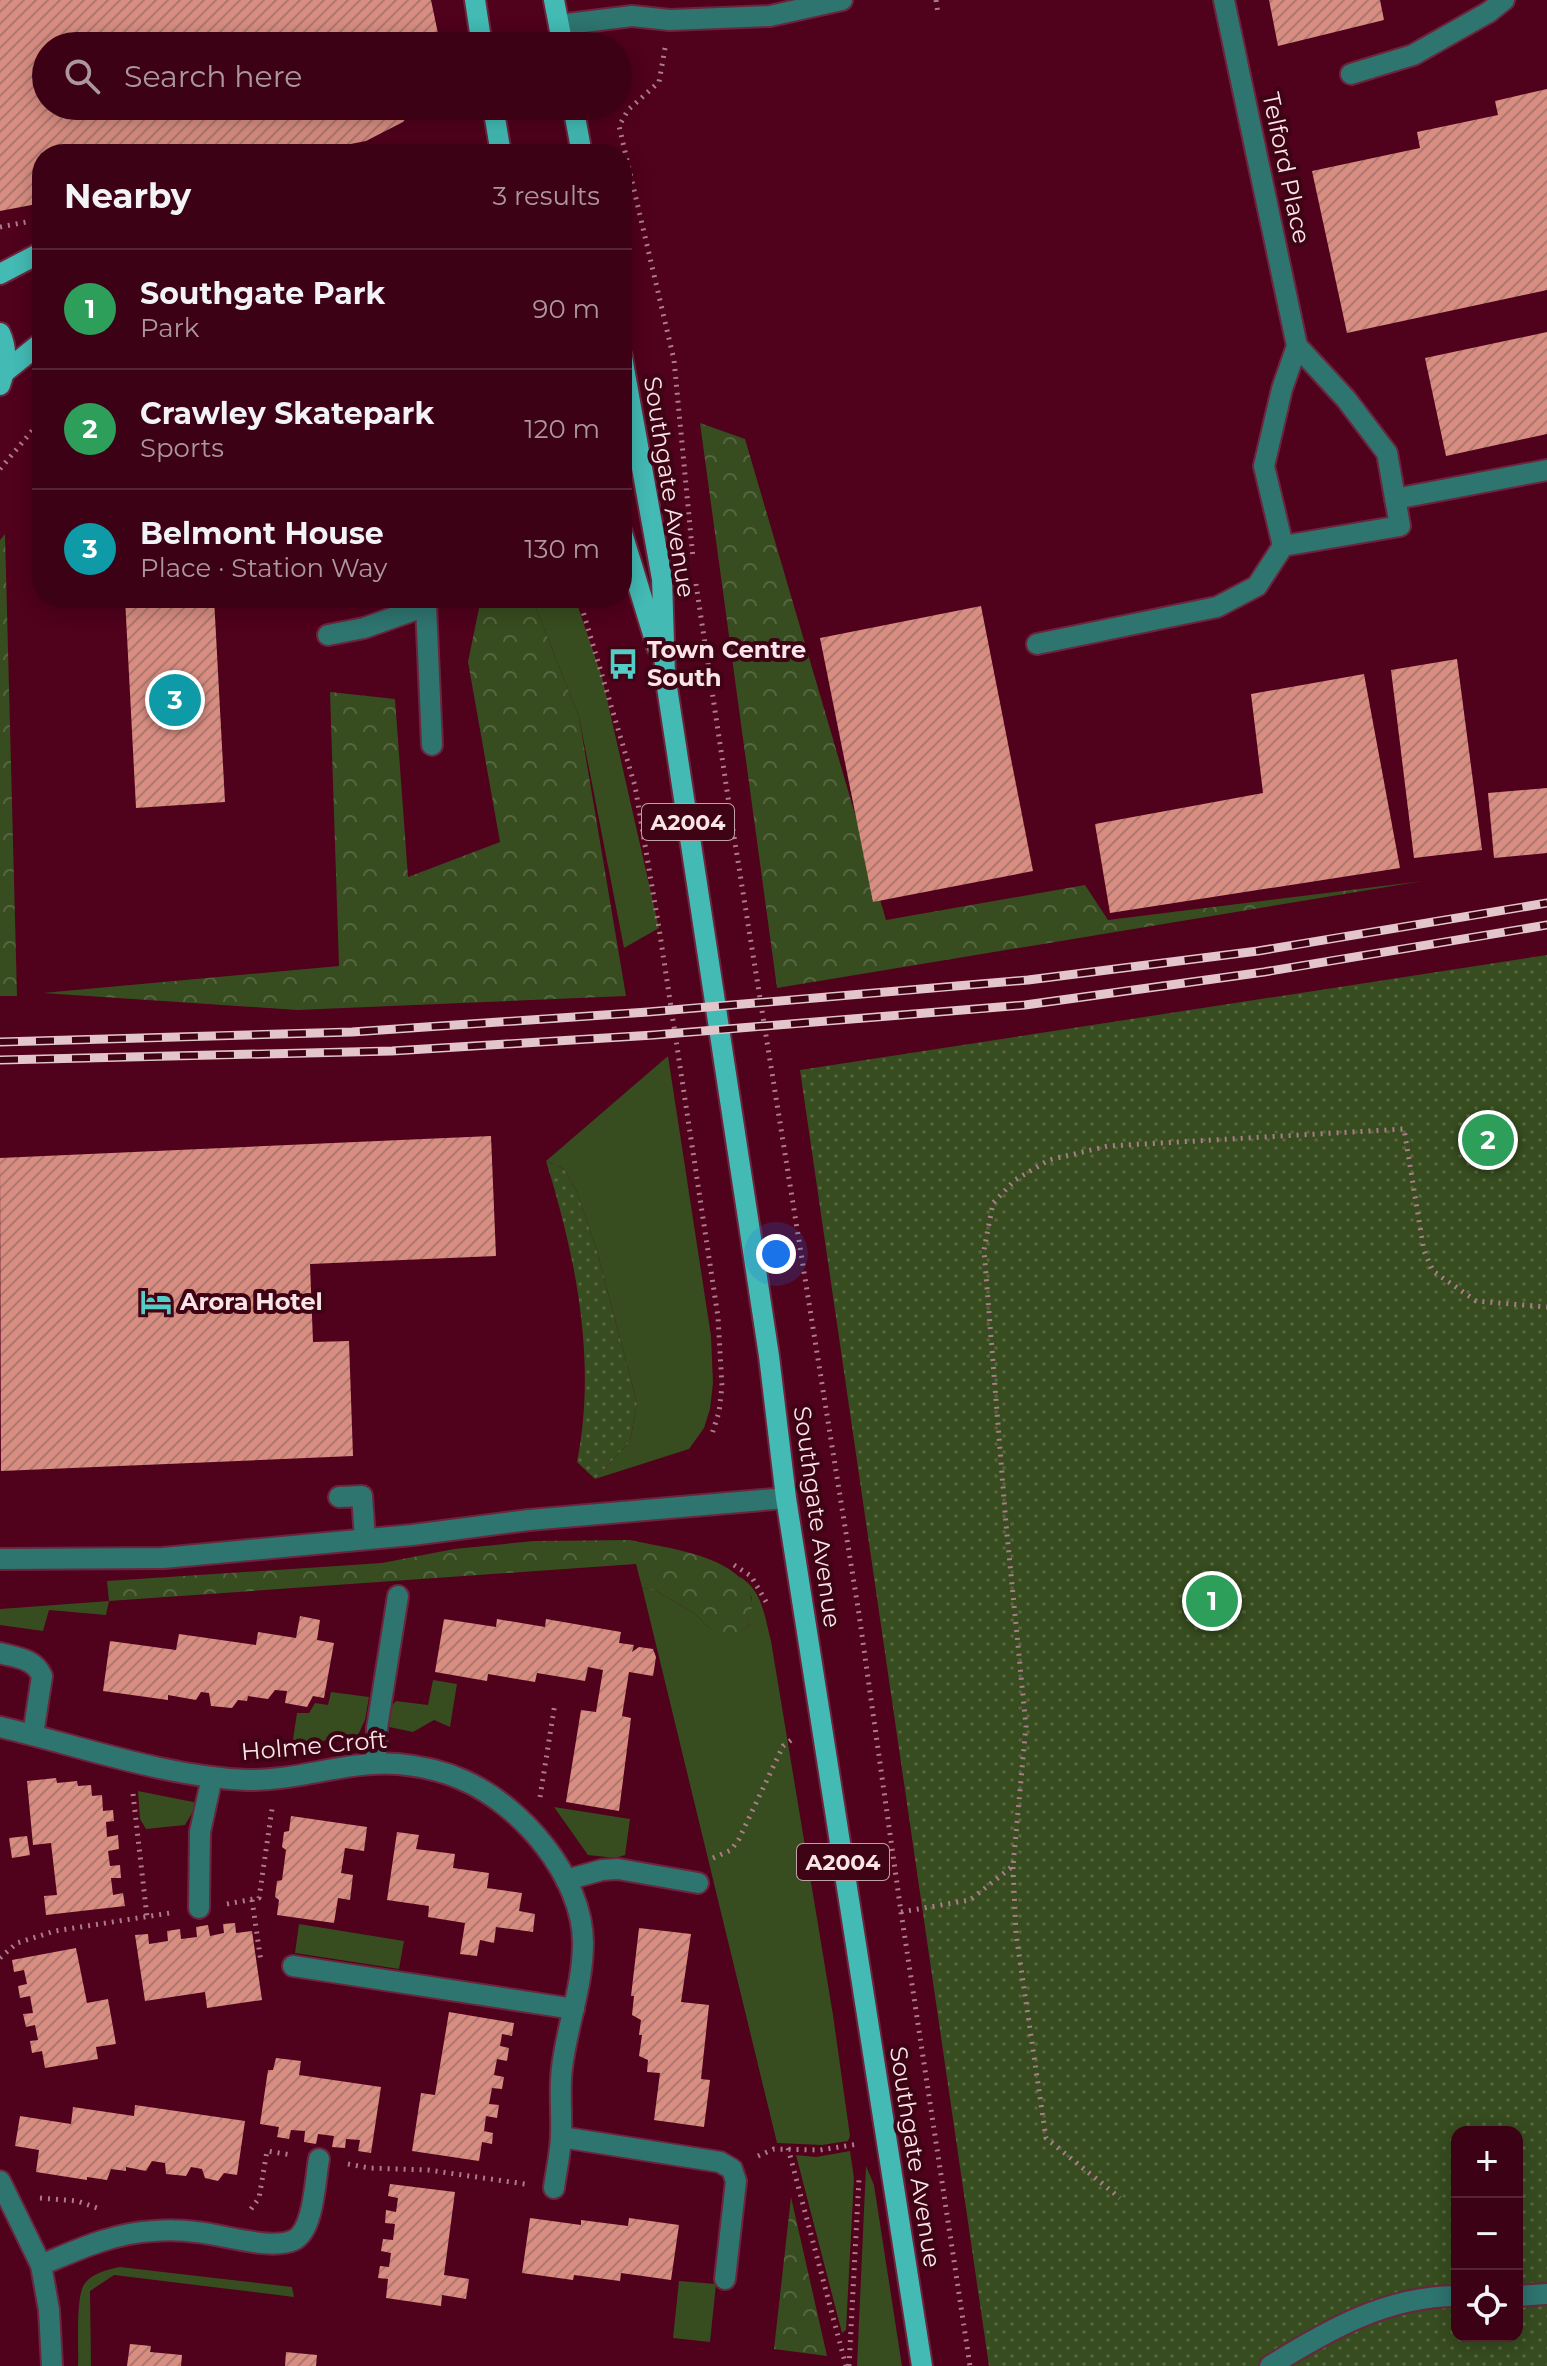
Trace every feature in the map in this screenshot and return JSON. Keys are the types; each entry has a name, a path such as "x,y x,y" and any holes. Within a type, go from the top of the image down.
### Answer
{"main road":[{"path":"475,0 480,32"},
{"path":"554,0 560,32"},
{"path":"495,120 499,144"},
{"path":"576,120 580,144"},
{"path":"0,274 32,257"},
{"path":"0,333 4,341 3,378"},
{"path":"3,378 32,351"},
{"name":"Southgate Avenue","path":"632,412 662,579 665,674 769,1356 786,1498 922,2366"},
{"name":"Southgate Avenue","path":"632,566 665,674"}],"street":[{"path":"559,25 632,16 670,20 770,16 842,0"},
{"name":"Telford Place","path":"1224,0 1297,346"},
{"path":"1351,74 1413,55 1496,6"},
{"path":"1037,644 1217,607 1257,586 1283,546 1264,466 1282,389 1297,346 1346,399 1387,453 1400,526 1283,546"},
{"path":"1395,499 1547,470"},
{"path":"328,635 364,628 412,608"},
{"path":"426,608 432,745"},
{"path":"339,1497 362,1496 365,1539"},
{"path":"0,1559 163,1558 529,1520 786,1498"},
{"path":"376,1763 377,1728 398,1596"},
{"path":"0,1653 29,1661 39,1668 42,1676 33,1735"},
{"name":"Holme Croft","path":"0,1727 173,1771 212,1777 252,1780 376,1763 432,1769 464,1780 514,1813 536,1834 566,1880 578,1907 584,1940 581,1976 561,2071 561,2137 554,2188"},
{"path":"199,1908 200,1832 212,1777"},
{"path":"566,1880 618,1869 696,1883"},
{"path":"293,1966 574,2009"},
{"path":"561,2137 720,2162 732,2169 736,2181 725,2279"},
{"path":"41,2265 107,2238 150,2231 194,2231 267,2243 296,2239 309,2220 319,2159"},
{"path":"0,2181 41,2265 49,2310 52,2366"},
{"path":"1523,2296 1547,2294"},
{"path":"1270,2366 1325,2332 1353,2319 1428,2296 1451,2296"}],"path":[{"path":"936,0 938,14"},
{"path":"632,106 659,82 670,20"},
{"path":"622,120 619,126 623,144"},
{"path":"632,181 674,360 694,565"},
{"path":"0,227 28,222"},
{"path":"0,469 32,431"},
{"path":"696,580 732,824 859,1614 970,2366"},
{"path":"582,608 635,786 659,928 719,1330 722,1386 712,1434"},
{"path":"1120,2198 1046,2138 1016,1934 1013,1866 1026,1726 984,1250 993,1203 1015,1180 1049,1160 1108,1146 1404,1129 1424,1251 1433,1271 1476,1301 1547,1307"},
{"path":"527,1826 537,1813 555,1703"},
{"path":"696,1883 700,1865 731,1850 739,1839 783,1746 795,1738"},
{"path":"129,1759 147,1917"},
{"path":"901,1912 970,1900 1013,1866"},
{"path":"252,1900 263,1970 293,1966"},
{"path":"732,2169 774,2149 820,2150 858,2143"},
{"path":"788,2148 846,2366"},
{"path":"247,2213 259,2198 267,2151 369,2168 428,2170 554,2188"},
{"path":"11,2204 38,2197 77,2201 107,2213"}],"green space":[{"path":"700,423 745,439 886,920 1085,885 1108,920 1423,881 777,988"},
{"path":"5,534 17,996 0,996 0,540"},
{"path":"479,608 536,608 579,717 626,996 297,1010 43,993 339,966 330,692 395,699 408,877 500,842 468,662"},
{"path":"536,608 578,608 602,677 659,928 624,948 579,717"},
{"path":"1547,955 1547,2366 989,2366 800,1070"},
{"path":"668,1056 711,1336 713,1383 710,1409 704,1428 689,1449 595,1479 630,1441 637,1403 597,1251 576,1190 564,1169 546,1161"},
{"path":"546,1161 564,1169 576,1190 597,1251 637,1403 630,1441 595,1479 577,1462 583,1424 584,1348 574,1272"},
{"path":"630,1540 681,1550 733,1572 744,1583 751,1597 748,1628 728,1637 709,1628 694,1613 658,1592 642,1587 636,1564 109,1601 107,1581 382,1563 454,1549 534,1541"},
{"path":"739,1576 758,1596 771,1641 833,2015 850,2136 848,2141 822,2145 777,2143 642,1587 658,1592 694,1613 709,1628 728,1636 748,1628 752,1598"},
{"path":"109,1601 106,1615 49,1610 43,1631 0,1625 0,1609"},
{"path":"433,1680 457,1684 450,1727 434,1720 413,1732 389,1727 389,1713 396,1701 428,1705"},
{"path":"331,1692 369,1697 365,1720 358,1735 292,1746 297,1713 309,1713 315,1703 328,1705"},
{"path":"138,1791 198,1803 185,1825 146,1829 140,1819"},
{"path":"554,1807 630,1819 625,1855 615,1858 588,1855"},
{"path":"299,1924 404,1941 399,1969 295,1953"},
{"path":"850,2151 854,2178 846,2330 842,2333 796,2155 816,2157"},
{"path":"866,2166 874,2185 902,2366 857,2366"},
{"path":"791,2197 827,2356 774,2349"},
{"path":"120,2267 292,2287 294,2297 114,2275 90,2291 91,2366 78,2366 82,2289 92,2277"},
{"path":"679,2281 716,2284 710,2342 673,2338"}],"building":[{"path":"0,0 431,0 438,32 32,32 32,120 404,120 366,141 351,144 32,144 32,205 0,211"},
{"path":"1269,0 1380,0 1384,20 1278,46"},
{"path":"1547,89 1547,290 1347,333 1312,171 1420,148 1417,132 1498,115 1495,101"},
{"path":"1547,332 1547,434 1446,456 1425,358"},
{"path":"981,606 1033,871 873,902 820,638"},
{"path":"126,608 215,608 225,802 136,808"},
{"path":"1457,659 1482,850 1414,858 1391,670"},
{"path":"1364,674 1400,868 1110,913 1095,824 1263,793 1251,694"},
{"path":"1547,788 1547,853 1494,858 1488,793"},
{"name":"Arora Hotel","path":"491,1136 496,1256 310,1264 313,1342 349,1341 353,1456 1,1471 0,1158"},
{"path":"300,1616 320,1620 317,1640 334,1643 324,1698 313,1696 307,1707 285,1703 287,1691 275,1690 268,1699 248,1696 247,1701 238,1700 232,1708 211,1706 209,1693 201,1692 196,1700 168,1695 168,1700 103,1691 110,1641 176,1650 179,1634 256,1645 258,1632 296,1638"},
{"path":"444,1619 496,1627 497,1619 545,1627 546,1619 621,1632 619,1643 634,1645 632,1652 639,1647 653,1649 656,1657 653,1676 629,1672 622,1716 631,1718 619,1811 566,1802 581,1710 596,1712 603,1670 588,1667 585,1681 537,1673 535,1682 488,1674 487,1681 435,1672"},
{"path":"56,1778 57,1783 77,1781 78,1786 91,1785 92,1796 102,1795 103,1811 113,1810 114,1821 106,1822 107,1837 118,1835 119,1849 108,1851 110,1866 120,1865 121,1878 111,1878 113,1895 123,1893 125,1906 46,1915 44,1896 57,1895 51,1843 33,1845 27,1781"},
{"path":"291,1816 367,1827 364,1851 345,1848 341,1873 353,1875 350,1900 338,1898 334,1923 277,1915 277,1881 282,1880 286,1850 282,1847 284,1832 289,1831"},
{"path":"397,1832 419,1835 416,1849 455,1854 453,1868 489,1873 487,1888 522,1893 519,1911 535,1914 533,1932 496,1927 494,1943 480,1940 477,1956 460,1954 465,1923 428,1917 429,1906 387,1900"},
{"path":"27,1836 30,1855 12,1858 9,1838"},
{"path":"235,1923 236,1933 252,1931 262,2000 207,2008 205,1992 145,2001 135,1935 148,1934 149,1944 168,1941 167,1931 180,1929 181,1939 197,1937 196,1927 208,1925 210,1936 224,1933 223,1924"},
{"path":"639,1928 691,1934 681,2002 709,2005 701,2079 710,2080 704,2127 654,2120 660,2073 647,2072 648,2060 639,2056 641,2020 632,2015 634,1996 631,1996"},
{"path":"76,1948 87,2003 108,1999 116,2044 96,2047 98,2059 45,2068 42,2051 32,2053 30,2041 38,2040 35,2025 26,2027 23,2014 33,2013 30,1996 20,1998 18,1986 27,1984 24,1970 14,1972 12,1960"},
{"path":"449,2012 514,2023 512,2036 502,2034 500,2046 509,2048 507,2061 497,2059 494,2075 504,2077 502,2089 492,2088 489,2104 499,2105 497,2118 486,2116 484,2131 493,2133 492,2144 482,2142 479,2161 412,2151 421,2093 435,2095"},
{"path":"276,2058 301,2061 299,2075 381,2087 371,2153 358,2151 360,2140 346,2139 345,2148 332,2147 334,2136 318,2134 316,2144 304,2142 305,2131 291,2130 289,2139 277,2137 279,2127 260,2124 268,2070 273,2070"},
{"path":"135,2105 245,2121 237,2175 224,2173 218,2181 205,2178 202,2169 191,2167 186,2176 166,2174 165,2163 152,2161 146,2171 126,2167 126,2171 111,2169 107,2180 87,2177 87,2180 36,2172 39,2150 15,2146 20,2116 71,2124 73,2107 134,2116"},
{"path":"390,2184 455,2192 444,2275 469,2279 466,2299 442,2295 441,2306 386,2298 388,2279 378,2278 380,2266 389,2267 391,2253 381,2251 383,2239 393,2240 395,2224 385,2223 386,2210 396,2212 398,2198 388,2196"},
{"path":"530,2218 581,2225 581,2220 628,2226 629,2218 679,2225 671,2280 621,2273 620,2281 574,2275 573,2280 522,2273"},
{"path":"130,2344 151,2346 150,2352 182,2355 181,2366 127,2366"},
{"path":"286,2352 317,2355 316,2366 285,2366"}],"railway":[{"path":"0,1042 352,1032 648,1012 1028,980 1258,951 1547,903"},
{"path":"0,1060 392,1051 654,1035 1025,1005 1264,972 1547,925"}],"place":[{"name":"Town Centre South","path":"623,664"},
{"name":"Belmont House","path":"175,700"},
{"name":"Crawley Skatepark","path":"1488,1140"},
{"name":"Arora Hotel","path":"156,1302"},
{"name":"Southgate Park","path":"1212,1601"}]}
